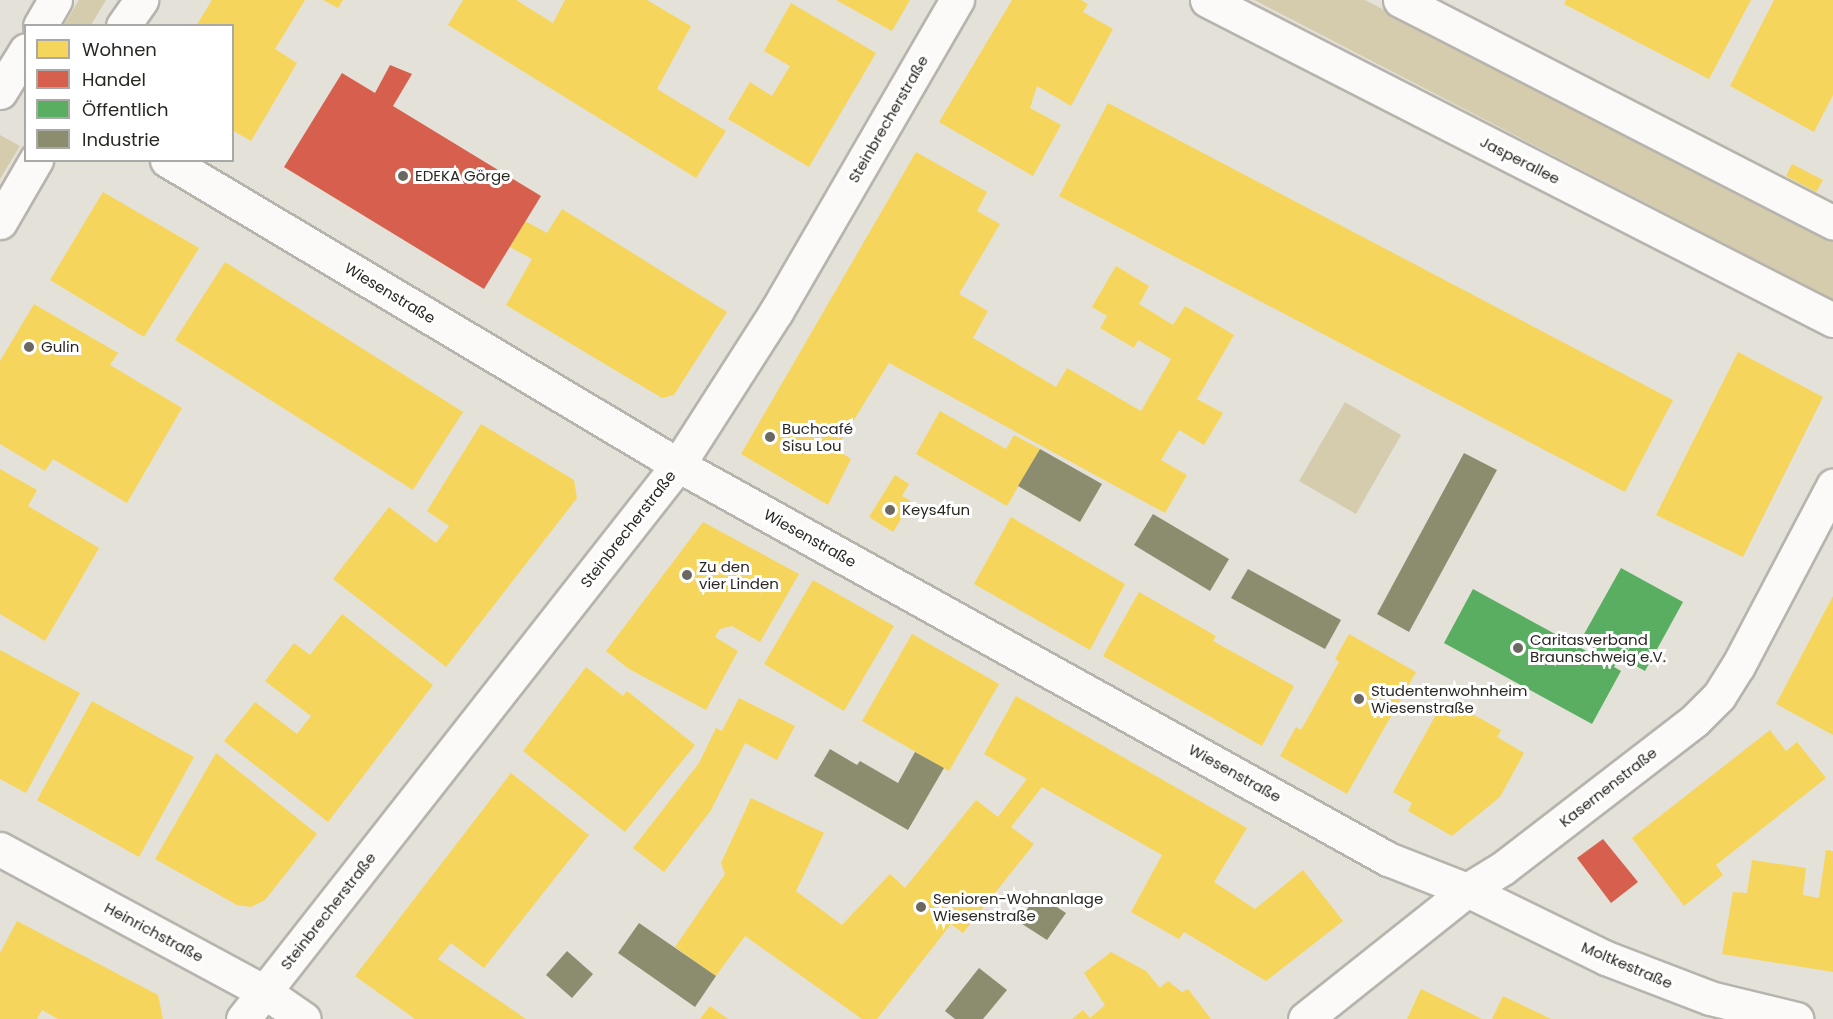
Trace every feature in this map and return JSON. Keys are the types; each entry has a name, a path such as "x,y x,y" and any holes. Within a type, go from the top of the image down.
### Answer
{"street":[{"path":"41,24 55,0"},
{"path":"124,24 141,0"},
{"name":"Steinbrecherstraße","path":"243,1019 678,465 776,312 957,0"},
{"name":"Jasperallee","path":"1207,0 1833,320"},
{"path":"1400,0 1833,223"},
{"path":"0,222 35,162"},
{"name":"Wiesenstraße","path":"170,162 678,465 1388,859 1467,890"},
{"name":"Kasernenstraße","path":"1305,1019 1467,890 1512,861 1695,720 1719,696 1833,486"},
{"name":"Heinrichstraße","path":"0,849 265,992 304,1019"},
{"name":"Moltkestraße","path":"1467,890 1606,958 1710,998 1796,1019"}],"shaded area":[{"path":"79,0 106,0 92,24 65,24"},
{"path":"1254,0 1365,0 1833,242 1833,300"},
{"path":"0,135 20,146 0,179"},
{"path":"1345,402 1401,435 1356,514 1299,481"}],"building: Wohnen":[{"path":"212,0 305,0 275,49 297,63 251,141 234,131 234,24 197,24"},
{"path":"323,0 343,0 338,8"},
{"path":"463,0 516,0 553,23 565,0 647,0 691,26 657,89 726,131 696,178 448,25"},
{"path":"836,0 910,0 892,31"},
{"path":"1012,0 1081,0 1088,4 1083,12 1113,29 1071,106 1037,86 1030,108 1061,125 1033,176 939,122"},
{"path":"1566,0 1751,0 1709,79 1564,4"},
{"path":"1774,0 1833,0 1833,95 1814,132 1730,86"},
{"path":"791,3 876,53 809,167 728,119 750,82 772,96 790,66 764,51"},
{"path":"1108,103 1673,400 1625,492 1059,196"},
{"path":"916,152 987,192 977,211 1000,224 959,294 988,311 973,338 1056,387 1067,368 1141,411 1171,359 1138,340 1134,348 1100,328 1107,316 1092,307 1116,266 1149,286 1139,304 1173,325 1185,306 1234,335 1197,399 1223,413 1204,445 1179,430 1161,460 1187,475 1165,513 889,363 836,449 851,459 828,505 741,454"},
{"path":"1792,164 1823,180 1816,192 1786,176"},
{"path":"103,192 199,248 144,337 50,280"},
{"path":"562,209 727,312 674,395 662,398 506,305 532,259 510,247 525,221 547,233"},
{"path":"225,262 463,412 413,490 175,340"},
{"path":"34,304 118,353 110,365 182,408 127,503 53,459 45,471 0,444 0,361"},
{"path":"1738,352 1823,397 1743,557 1656,515"},
{"path":"940,411 1006,449 1014,435 1040,449 1007,506 916,454"},
{"path":"481,424 574,480 577,498 446,667 333,579 389,507 436,543 449,526 427,511"},
{"path":"0,469 37,490 28,506 99,548 45,641 0,614"},
{"name":"Keys4fun","path":"895,475 909,484 902,496 912,502 893,532 869,517"},
{"path":"1011,517 1125,584 1090,650 974,584"},
{"path":"703,522 799,574 760,642 732,626 720,629 715,637 738,651 706,710 629,669 606,651"},
{"path":"813,580 894,626 844,711 764,664"},
{"path":"1139,592 1216,636 1213,641 1294,686 1262,746 1103,656"},
{"path":"1833,596 1833,735 1776,704"},
{"path":"342,614 433,685 328,822 224,741 255,702 297,734 311,716 265,681 294,643 310,655"},
{"path":"912,634 999,684 949,771 862,721"},
{"name":"Studentenwohnheim Wiesenstraße","path":"1349,634 1416,672 1347,794 1280,756 1296,727 1301,730 1339,662 1335,659"},
{"path":"0,650 80,693 26,793 0,779"},
{"path":"586,667 623,696 627,691 695,745 625,832 523,751"},
{"path":"1016,696 1247,828 1214,882 1255,909 1303,870 1343,921 1266,981 1184,932 1179,939 1131,912 1162,855 1042,787 1011,827 1034,844 963,933 951,924 877,1019 862,1019 745,936 716,976 675,947 725,874 721,863 751,798 824,833 796,891 842,925 890,874 905,888 976,800 998,817 1027,779 984,754"},
{"path":"739,698 795,726 777,760 745,743 711,810 664,872 633,848 699,763 716,728 722,731"},
{"path":"92,701 194,757 139,857 37,800"},
{"path":"1458,706 1501,730 1497,737 1524,753 1500,797 1452,836 1408,811 1412,803 1393,792 1438,711 1452,718"},
{"path":"1770,730 1786,751 1797,742 1826,778 1716,865 1723,875 1684,906 1632,838"},
{"path":"216,753 317,834 265,900 251,907 237,905 155,859"},
{"path":"511,773 589,835 484,968 451,943 438,959 526,1019 415,1019 355,976"},
{"path":"1826,850 1833,851 1833,972 1722,954 1733,892 1747,893 1752,860 1806,868 1803,895 1819,898"},
{"path":"17,921 158,995 163,1019 58,1019 42,1010 37,1019 0,1019 0,953"},
{"path":"1111,952 1146,971 1160,988 1168,981 1182,992 1188,989 1211,1019 1072,1019 1083,1010 1090,1018 1105,1005 1084,973"},
{"path":"1421,989 1482,1019 1407,1019"},
{"path":"1503,996 1551,1019 1492,1019"},
{"path":"710,1006 728,1019 700,1019"}],"building: Handel":[{"name":"EDEKA Görge","path":"390,65 412,74 393,106 541,196 484,289 284,167 342,73 375,93"},
{"path":"1603,839 1638,882 1611,903 1577,858"}],"building: Öffentlich":[{"name":"Caritasverband Braunschweig e.V.","path":"1621,568 1683,602 1645,671 1620,657 1614,667 1621,671 1592,724 1444,643 1473,589 1590,653 1596,643 1583,636"}],"building: Industrie":[{"path":"1040,449 1102,484 1080,522 1018,486"},
{"path":"1464,453 1497,470 1409,632 1377,614"},
{"path":"1153,514 1229,559 1210,591 1134,545"},
{"path":"1248,569 1341,620 1325,649 1231,598"},
{"path":"830,749 857,765 860,761 898,783 915,752 944,768 908,830 814,776"},
{"path":"1037,894 1066,913 1047,940 1019,922"},
{"path":"639,923 716,976 695,1007 618,953"},
{"path":"567,951 593,974 572,998 546,975"},
{"path":"979,968 1007,990 983,1019 955,1019 945,1011"}],"place":[{"name":"EDEKA Görge","path":"403,176"},
{"name":"Gulin","path":"29,347"},
{"name":"Buchcafé Sisu Lou","path":"770,437"},
{"name":"Keys4fun","path":"890,510"},
{"name":"Zu den vier Linden","path":"687,575"},
{"name":"Caritasverband Braunschweig e.V.","path":"1518,648"},
{"name":"Studentenwohnheim Wiesenstraße","path":"1359,699"},
{"name":"Senioren-Wohnanlage Wiesenstraße","path":"921,907"}]}
